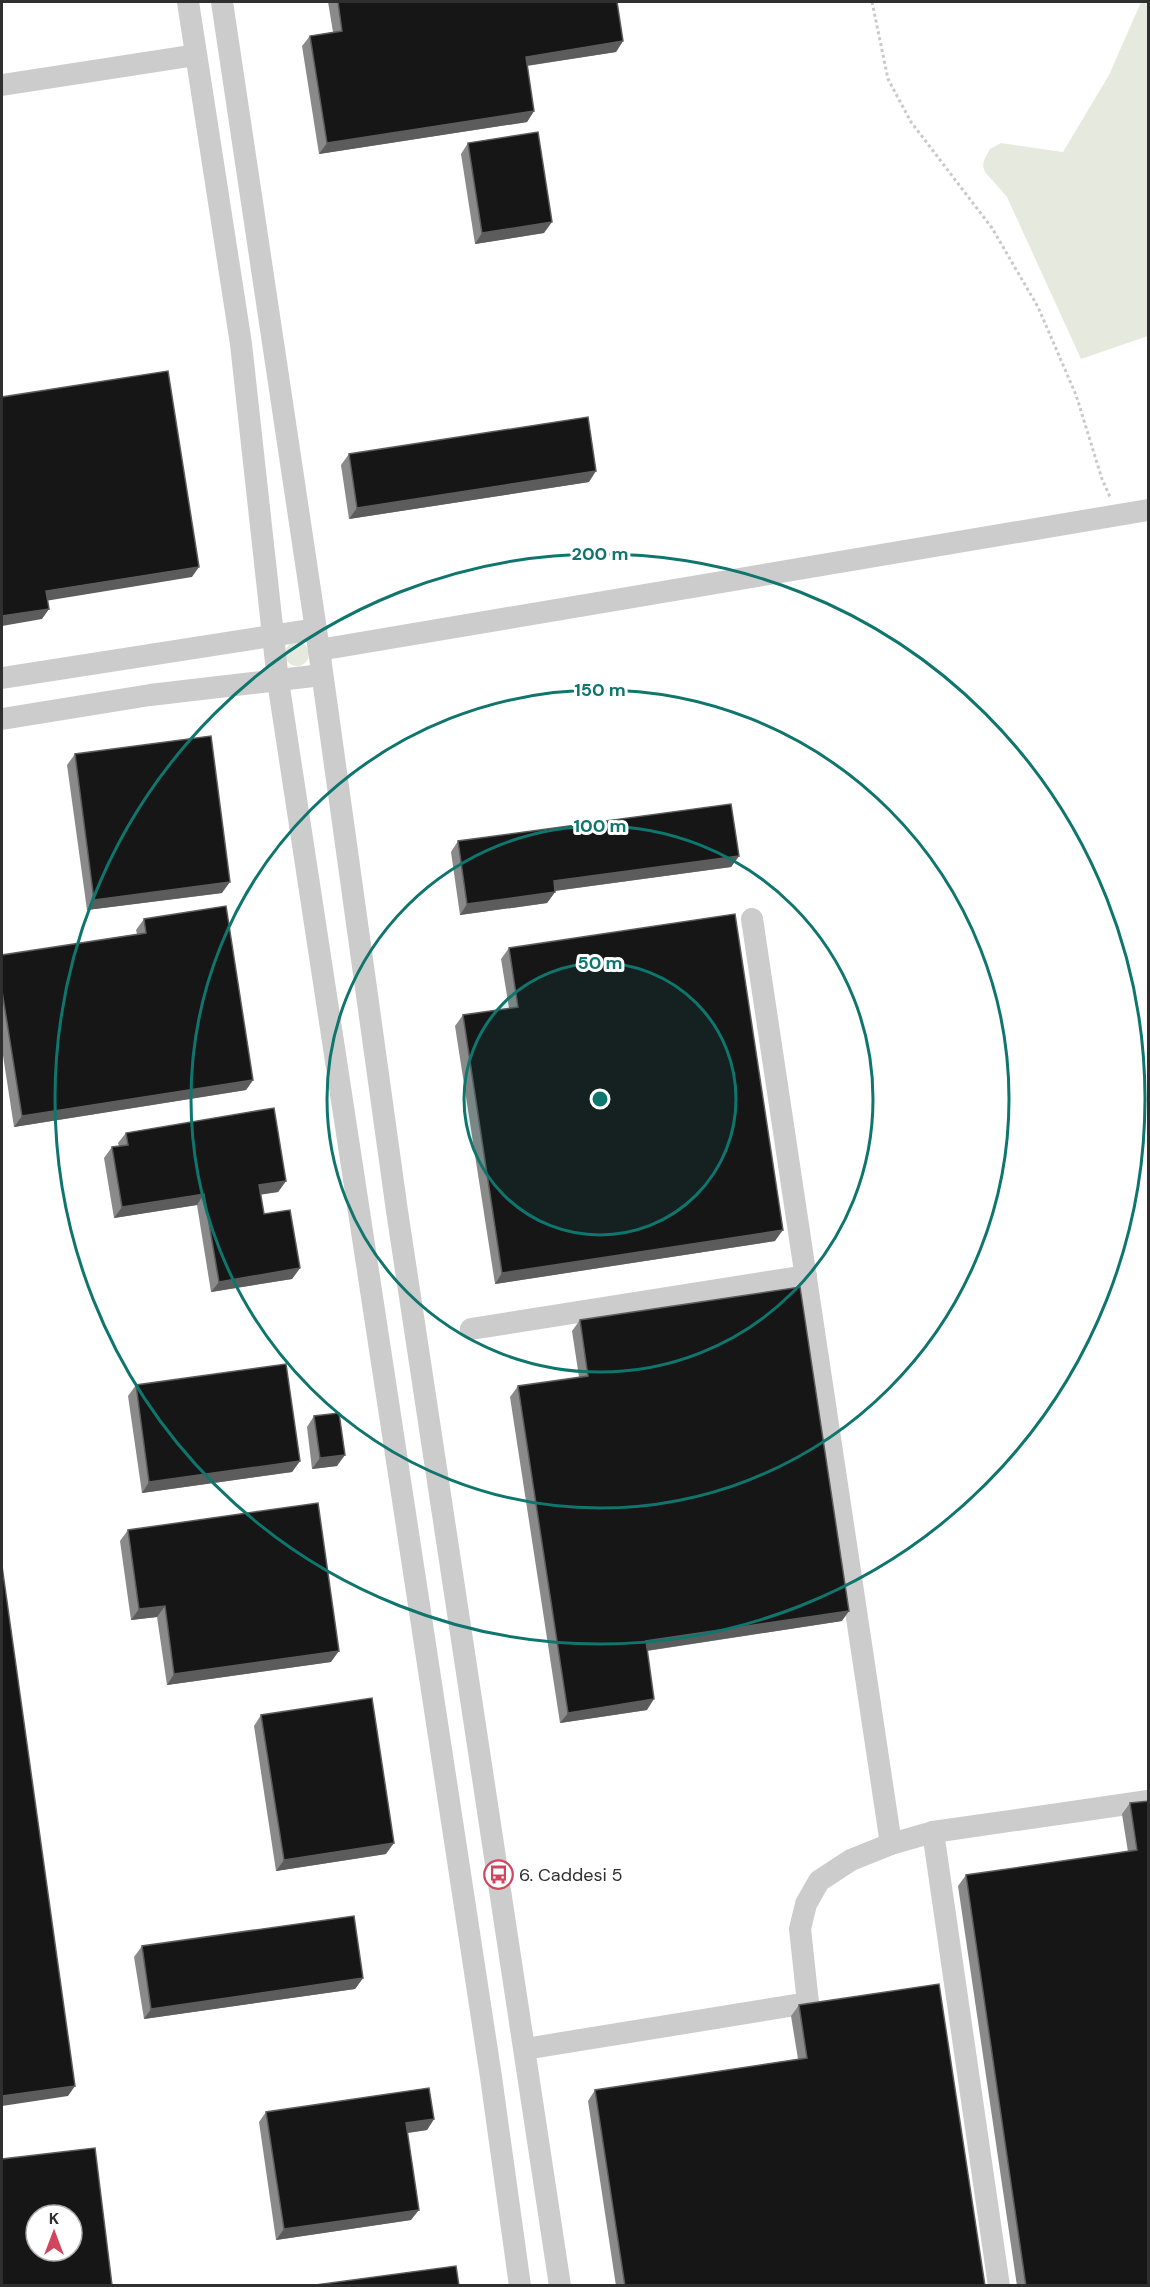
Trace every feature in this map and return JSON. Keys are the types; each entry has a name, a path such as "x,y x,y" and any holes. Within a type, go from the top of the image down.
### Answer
{"street":[{"path":"188,2 241,344 278,681 491,2077 520,2286"},
{"path":"222,2 318,640 397,1211 560,2286"},
{"path":"2,85 196,55"},
{"path":"2,678 273,636 318,640 1149,510"},
{"path":"2,719 150,695 322,675"},
{"path":"752,919 891,1844"},
{"path":"359,1217 397,1211"},
{"path":"471,1329 806,1276"},
{"path":"491,2077 527,2060 808,2003 800,1929 806,1904 819,1881 852,1860 891,1844 933,1832 1149,1801"},
{"path":"933,1832 999,2286"}],"path":[{"path":"872,2 888,79 911,122 992,228 1038,307 1076,396 1102,479 1119,515"}],"shaded area":[{"path":"1141,2 1148,2 1148,336 1081,359 1007,197 985,172 984,160 990,149 1001,143 1063,152 1109,75"},
{"path":"297,642 306,645 309,654 306,663 297,666 288,663 285,654 288,645"}],"building":[{"path":"338,2 617,2 623,41 526,57 534,111 327,143 310,36 342,31"},
{"path":"538,132 552,222 482,233 468,143"},
{"path":"168,371 199,567 46,591 49,609 2,616 2,397"},
{"path":"588,417 596,471 357,508 349,454"},
{"path":"211,736 230,882 94,900 75,754"},
{"path":"731,804 739,856 554,881 555,892 467,904 458,841"},
{"path":"226,906 253,1080 22,1116 2,991 2,955 146,933 144,919"},
{"path":"735,914 783,1230 502,1273 463,1015 518,1007 509,948"},
{"path":"274,1108 286,1181 259,1185 264,1214 290,1210 300,1268 219,1282 204,1194 122,1207 112,1147 128,1145 126,1133"},
{"path":"800,1287 849,1611 646,1641 654,1699 568,1713 518,1386 588,1376 580,1320"},
{"path":"286,1364 300,1461 149,1482 136,1385"},
{"path":"339,1413 345,1455 320,1458 314,1416"},
{"path":"318,1503 339,1651 174,1674 165,1606 139,1609 128,1530"},
{"path":"2,1566 75,2086 2,2096"},
{"path":"372,1698 394,1843 284,1860 261,1715"},
{"path":"1149,1801 1149,2286 1026,2286 966,1875 1137,1850 1130,1803"},
{"path":"354,1916 363,1978 151,2009 142,1946"},
{"path":"939,1984 985,2286 625,2286 595,2090 807,2058 799,2005"},
{"path":"429,2088 434,2119 406,2123 419,2210 284,2229 266,2112"},
{"path":"95,2148 112,2285 2,2286 2,2159"},
{"path":"456,2266 459,2286 308,2286"}],"place":[{"name":"6. Caddesi 5","path":"498,1875"}]}
